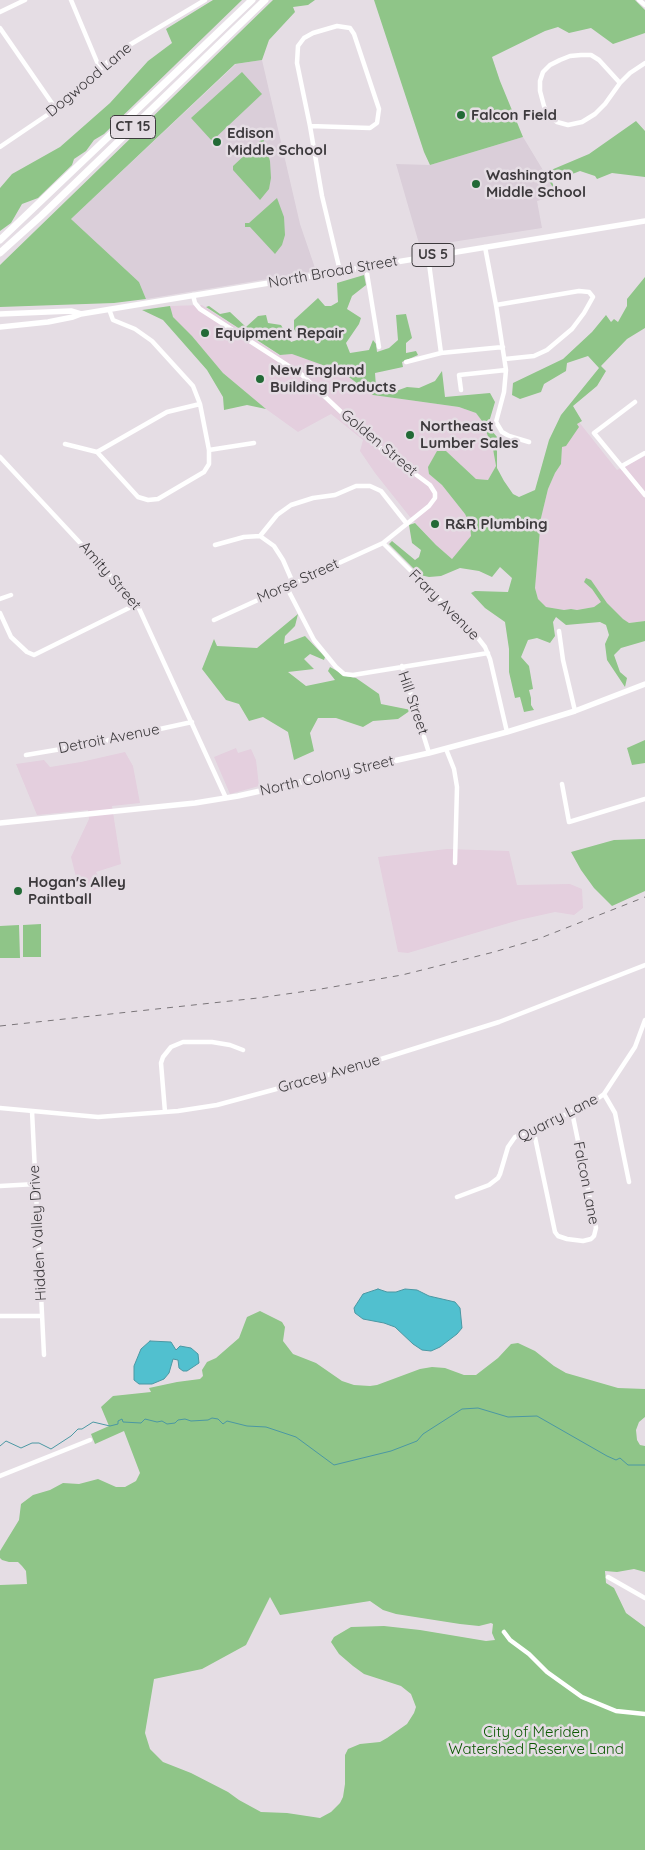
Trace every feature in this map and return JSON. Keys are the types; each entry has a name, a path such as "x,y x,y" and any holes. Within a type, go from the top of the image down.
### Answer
{"highway":[{"name":"CT 15","path":"0,240 252,0"},
{"name":"CT 15","path":"0,253 36,221 265,0"}],"main road":[{"name":"North Broad Street","path":"0,327 73,317 192,295 645,221"},
{"name":"North Broad Street","path":"0,314 71,311 81,314"},
{"path":"16,314 17,326"},
{"name":"North Colony Street","path":"0,824 86,816 226,798 446,749 575,711 645,684"}],"street":[{"path":"0,12 25,0"},
{"path":"71,0 100,69"},
{"name":"Dogwood Lane","path":"2,146 56,109 121,50 204,0"},
{"path":"640,0 645,5"},
{"path":"310,126 362,129 370,128 377,123 379,109 354,34 350,28 337,26 318,31 304,38 298,46 297,63 322,195 340,271"},
{"path":"0,28 56,109"},
{"path":"620,83 599,60 591,55 570,56 550,65 543,72 540,81 540,92 549,115 557,122 568,125 582,122 606,104 620,83 630,73 645,63"},
{"path":"0,139 2,146"},
{"path":"485,247 506,370 504,392 496,422 502,432 529,442"},
{"path":"428,256 441,353"},
{"path":"366,267 379,347"},
{"path":"496,305 579,290 589,292 593,297 572,329 546,350 528,358 504,359"},
{"name":"Golden Street","path":"192,295 195,304 200,309 300,373 375,444 433,488 435,493 433,502 383,543"},
{"path":"65,444 98,452 138,497 148,500 158,498 204,472 209,464 209,450 200,404 193,386 144,334 113,320 109,309"},
{"path":"406,362 441,353 503,347"},
{"path":"460,390 459,374 506,370"},
{"path":"635,402 594,432 645,495"},
{"path":"98,452 167,412 200,404"},
{"path":"209,450 254,443"},
{"path":"622,466 645,453"},
{"name":"Amity Street","path":"0,456 137,604 226,798"},
{"path":"260,536 277,515 291,505 314,498 336,495 356,486 370,486 382,492 407,524"},
{"path":"215,545 244,536 260,536 274,546 283,560 293,583"},
{"name":"Morse Street","path":"214,620 383,543"},
{"name":"Frary Avenue","path":"383,543 478,638 488,653 508,732"},
{"name":"Hill Street","path":"286,586 314,640 340,671 353,675 402,666 429,753"},
{"path":"0,599 11,594"},
{"path":"0,613 11,637 34,655 137,604"},
{"path":"559,631 563,660 575,711"},
{"path":"402,666 488,653"},
{"name":"Detroit Avenue","path":"26,755 91,744 192,722"},
{"path":"446,749 454,770 457,786 455,863"},
{"path":"562,784 569,822 645,799"},
{"name":"Gracey Avenue","path":"0,1108 98,1117 164,1112 216,1105 348,1069 513,1018 560,997 645,965"},
{"name":"Quarry Lane","path":"457,1197 494,1182 500,1174 511,1142 519,1134 572,1112 604,1094 635,1047 645,1020"},
{"path":"164,1112 161,1063 171,1047 183,1042 206,1042 230,1044 243,1050"},
{"path":"604,1094 615,1113 629,1182"},
{"name":"Hidden Valley Drive","path":"32,1112 44,1355"},
{"name":"Falcon Lane","path":"533,1128 553,1228 562,1238 588,1241 594,1236 596,1228 572,1112"},
{"path":"0,1186 36,1184"},
{"path":"0,1316 42,1316"},
{"path":"0,1476 90,1440"},
{"path":"608,1577 645,1598"},
{"path":"504,1632 510,1640 529,1654 547,1672 582,1697 616,1711 645,1714"}],"shaded area":[{"name":"Edison Middle School","path":"262,60 300,224 316,271 146,299 139,282 71,219 236,64"},
{"name":"Washington Middle School","path":"523,137 558,195 537,201 542,228 420,247 396,164 430,165"},
{"path":"202,305 279,355 292,354 342,372 373,395 459,407 476,413 482,421 493,449 496,466 488,480 476,479 446,451 429,474 442,485 465,514 470,524 472,536 452,559 410,517 375,473 360,451 363,440 331,414 298,432 266,409 223,373 192,336 172,317 170,306"},
{"path":"579,422 617,470 645,456 645,621 628,623 601,603 594,607 564,610 545,607 538,599 535,588 541,518 548,489 561,464 562,447"},
{"path":"236,748 238,753 251,749 256,760 259,786 230,794 214,757"},
{"path":"125,752 133,766 140,803 112,806 121,864 96,872 104,886 94,890 76,877 71,857 89,819 88,810 37,815 16,764 44,760 50,767"},
{"path":"447,849 509,851 517,885 570,884 582,889 583,908 574,915 555,912 519,920 408,953 398,952 378,857"}],"green space":[{"path":"213,0 242,0 104,134 94,140 86,151 74,159 72,165 38,198 22,204 11,223 0,231 0,188 12,174 60,147 110,103 148,61 172,43 166,29"},
{"path":"273,0 315,0 308,5 293,7 295,12 269,40 262,60 235,64 71,219 139,282 146,299 114,303 0,307 0,265"},
{"name":"Falcon Field","path":"374,0 635,0 645,10 645,33 613,44 591,28 569,33 558,27 545,31 492,57 523,137 430,165 424,152"},
{"path":"242,72 262,94 212,141 191,118"},
{"path":"636,121 645,131 645,177 612,173 597,179 595,176 580,171 552,182 557,194 544,173 589,154"},
{"path":"263,138 270,161 271,178 269,189 260,200 233,170 233,166"},
{"path":"277,198 284,217 285,235 282,245 275,254 250,227 245,227 245,223 249,223"},
{"path":"364,275 366,285 352,296 347,309 361,318 346,343 350,353 369,350 373,340 376,344 377,352 389,348 398,340 396,315 406,314 412,338 406,343 406,353 416,351 418,355 402,362 403,367 375,373 376,387 396,391 407,387 419,388 435,381 442,371 445,397 490,393 495,402 489,422 492,431 497,437 497,468 513,494 519,497 535,490 549,440 561,415 599,368 588,356 567,363 566,371 544,384 541,392 520,399 512,395 513,383 563,359 592,332 606,315 611,322 614,319 618,322 627,306 627,299 645,277 645,328 627,339 601,366 606,371 597,386 573,406 582,421 577,424 579,427 566,446 562,447 561,464 548,489 541,518 535,588 538,599 546,607 577,610 594,607 601,602 592,589 584,582 586,578 591,580 607,603 623,619 629,623 645,621 645,641 621,648 614,655 620,672 627,678 625,687 607,660 605,644 609,635 606,625 600,622 566,625 556,617 553,622 555,636 550,643 537,638 528,640 521,657 529,666 533,689 529,690 531,705 534,710 524,712 520,697 515,698 509,672 509,649 505,622 485,608 471,593 475,591 508,592 512,578 500,567 492,577 479,571 460,568 441,576 429,577 420,575 389,544 392,541 415,560 419,557 421,550 412,543 409,525 415,523 452,559 471,536 470,524 465,514 442,485 429,474 428,467 437,451 446,451 476,479 488,480 496,466 493,449 482,421 476,413 459,407 373,395 342,372 292,354 280,355 206,307 209,306 220,314 230,312 246,327 258,316 266,315 268,323 281,325 291,342 300,339 294,329 294,320 318,298 325,306 331,306 338,302 337,283"},
{"path":"170,306 173,317 192,336 223,373 266,409 247,405 224,410 223,397 207,370 163,320 142,310"},
{"path":"298,614 295,626 285,636 284,644 305,636 325,657 324,660 310,654 304,659 314,669 288,672 306,686 335,680 328,671 330,667 346,676 356,678 379,694 381,704 411,710 398,719 373,721 363,727 336,718 318,718 310,733 314,751 294,760 288,732 263,717 249,721 239,704 226,700 202,669 214,639 217,646 257,648"},
{"path":"645,740 645,763 632,765 627,748"},
{"path":"645,839 645,891 612,906 594,888 571,852 614,840"},
{"path":"41,924 41,957 23,957 23,925"},
{"path":"19,925 20,958 0,958 0,926"},
{"name":"City of Meriden Watershed Reserve Land","path":"260,1311 282,1322 285,1327 283,1341 293,1354 316,1363 342,1381 354,1385 377,1385 420,1369 432,1367 445,1368 464,1375 476,1375 498,1358 511,1344 518,1343 535,1351 566,1373 618,1388 645,1389 645,1417 639,1422 636,1430 637,1440 640,1445 645,1446 645,1572 634,1569 617,1572 605,1571 606,1583 614,1588 626,1613 645,1627 645,1850 0,1850 0,1585 27,1584 26,1571 22,1566 18,1562 2,1560 0,1558 0,1551 19,1520 21,1504 33,1495 50,1490 63,1483 79,1484 98,1479 116,1487 125,1487 136,1481 140,1473 124,1431 95,1444 91,1434 109,1426 101,1407 113,1396 151,1392 149,1388 200,1379 203,1376 202,1370 207,1362 216,1358 239,1338 247,1317","holes":["270,1597 280,1615 370,1601 383,1610 396,1614 479,1626 491,1623 493,1624 492,1633 495,1640 486,1641 384,1626 351,1627 334,1637 331,1642 339,1654 353,1666 364,1674 401,1686 411,1694 416,1707 414,1713 407,1724 380,1742 360,1744 348,1749 345,1755 343,1797 331,1812 320,1818 287,1813 261,1812 191,1773 163,1762 150,1749 145,1733 154,1679 202,1669 246,1645"]}],"water":[{"path":"378,1289 387,1292 405,1289 417,1290 429,1296 455,1302 460,1308 462,1328 440,1347 431,1351 422,1350 395,1327 363,1319 355,1313 354,1308 363,1294"},
{"path":"150,1341 171,1342 176,1350 180,1346 191,1348 198,1354 199,1363 187,1371 183,1371 179,1368 178,1360 173,1359 169,1373 164,1379 152,1384 139,1384 134,1380 134,1366 141,1349"}],"waterway":[{"path":"0,1446 6,1441 21,1448 32,1443 39,1443 51,1449 78,1429 82,1429 93,1422 110,1426 118,1424 118,1421 122,1419 123,1422 141,1423 145,1419 157,1422 162,1421 167,1424 185,1419 191,1421 212,1418 218,1419 223,1424 227,1421 247,1426 266,1427 296,1437 334,1465 391,1451 417,1441 423,1434 462,1409 478,1408 508,1417 537,1416 607,1456 616,1460 620,1458 628,1465 645,1465"}],"railway":[{"path":"0,1026 258,998 402,975 538,939 645,897"}],"place":[{"name":"Falcon Field","path":"461,115"},
{"name":"Edison Middle School","path":"217,142"},
{"name":"Washington Middle School","path":"476,184"},
{"name":"Equipment Repair","path":"205,333"},
{"name":"New England Building Products","path":"260,379"},
{"name":"Northeast Lumber Sales","path":"410,435"},
{"name":"R&R Plumbing","path":"435,524"},
{"name":"Hogan's Alley Paintball","path":"18,891"}]}
